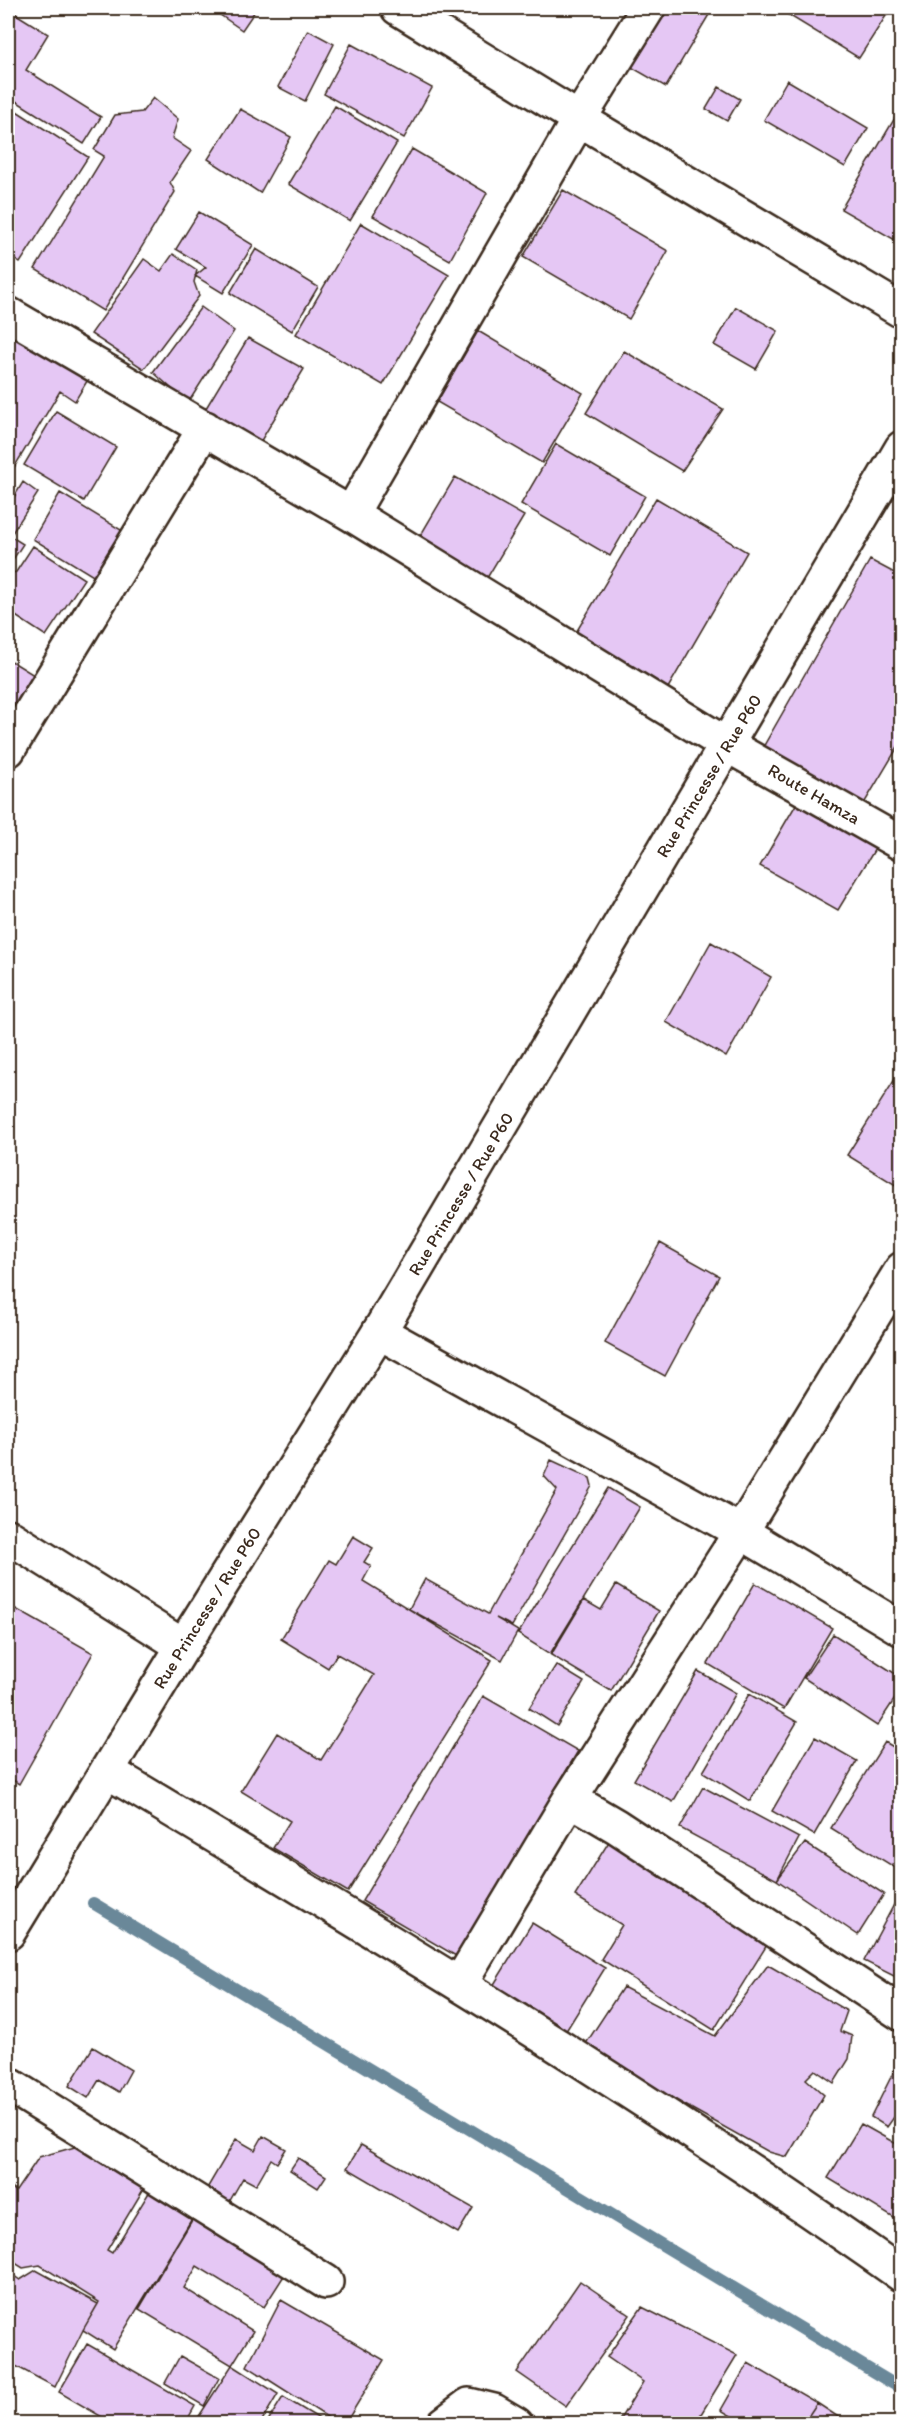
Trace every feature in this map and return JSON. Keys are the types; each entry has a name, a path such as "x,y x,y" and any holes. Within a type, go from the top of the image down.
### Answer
{"street":[{"path":"398,8 579,119 902,311"},
{"path":"351,514 579,119 648,8"},
{"name":"Route Hamza","path":"8,314 351,514 727,745 902,844"},
{"path":"8,750 205,428"},
{"name":"Rue Princesse / Rue P60","path":"8,1933 183,1646 379,1332 902,448"},
{"path":"460,1983 570,1799 741,1532 902,1269"},
{"path":"379,1332 741,1532 902,1629"},
{"path":"8,1536 183,1646"},
{"path":"107,1771 460,1983 818,2216 902,2275"},
{"path":"570,1799 616,1826 902,2014"},
{"path":"8,2085 326,2282"},
{"path":"444,2424 469,2405 494,2411 516,2424"}],"building":[{"path":"210,8 257,8 242,30"},
{"path":"660,8 713,8 666,87 626,64"},
{"path":"777,8 891,8 859,58"},
{"path":"8,9 48,34 26,70 101,117 84,144 8,96"},
{"path":"308,30 334,44 305,101 278,87"},
{"path":"351,44 432,88 404,138 324,94"},
{"path":"787,80 868,128 845,167 764,120"},
{"path":"719,87 740,99 727,121 706,109"},
{"path":"153,98 178,119 172,138 191,151 170,182 175,192 103,311 35,269 104,156 94,150 115,115 142,112"},
{"path":"335,106 397,143 350,221 288,184"},
{"path":"902,106 902,244 841,209"},
{"path":"12,108 88,157 20,263 8,255 8,114"},
{"path":"240,109 291,137 260,193 208,159"},
{"path":"412,149 487,193 450,260 373,216"},
{"path":"563,190 668,251 629,319 523,257"},
{"path":"199,212 253,245 223,293 195,276 206,267 176,249"},
{"path":"361,223 449,275 383,385 296,334"},
{"path":"256,249 318,287 292,331 230,293"},
{"path":"173,254 197,270 194,282 199,296 144,369 91,334 144,259 161,271"},
{"path":"201,307 234,331 188,403 153,372"},
{"path":"736,307 778,331 756,369 714,345"},
{"path":"8,321 92,373 75,401 60,391 12,471 8,468"},
{"path":"478,331 583,393 542,463 437,402"},
{"path":"248,338 304,369 259,444 203,413"},
{"path":"624,351 723,409 682,471 586,413"},
{"path":"56,411 116,447 84,501 24,465"},
{"path":"556,444 645,496 610,556 521,504"},
{"path":"455,477 524,516 487,578 419,538"},
{"path":"23,482 38,493 10,536 23,544 8,567 8,507"},
{"path":"60,493 126,533 98,579 33,539"},
{"path":"656,498 747,552 668,688 575,634"},
{"path":"33,546 84,579 46,636 8,611 8,574 16,572"},
{"path":"870,560 902,577 902,740 862,807 762,749"},
{"path":"8,659 34,675 8,719"},
{"path":"798,801 881,839 838,910 760,866"},
{"path":"711,942 771,977 726,1057 666,1022"},
{"path":"902,1068 902,1189 847,1155"},
{"path":"660,1243 719,1276 665,1376 605,1343"},
{"path":"551,1460 590,1478 592,1486 512,1626 496,1618 518,1631 502,1660 409,1609 425,1579 488,1614 557,1490 544,1476"},
{"path":"608,1488 640,1507 550,1654 518,1634"},
{"path":"353,1536 373,1548 364,1562 371,1566 363,1581 492,1660 348,1892 273,1848 290,1821 241,1791 277,1733 321,1760 374,1675 337,1654 328,1668 281,1639 329,1560 336,1564"},
{"path":"755,1583 832,1628 784,1709 708,1664"},
{"path":"616,1585 659,1611 611,1691 551,1655 584,1600 601,1610"},
{"path":"14,1608 93,1653 19,1784 8,1777 8,1620"},
{"path":"833,1634 902,1678 902,1688 877,1726 804,1678"},
{"path":"556,1665 584,1682 557,1726 529,1708"},
{"path":"698,1671 736,1693 673,1802 634,1780"},
{"path":"749,1694 797,1722 750,1801 703,1772"},
{"path":"483,1696 578,1751 456,1956 362,1901"},
{"path":"815,1737 857,1761 814,1835 772,1811"},
{"path":"885,1742 902,1752 902,1872 831,1828"},
{"path":"703,1787 799,1838 777,1880 680,1828"},
{"path":"615,1832 775,1932 714,2030 601,1959 622,1925 575,1896"},
{"path":"805,1843 884,1894 858,1935 777,1880"},
{"path":"898,1897 902,1899 902,1980 864,1961"},
{"path":"532,1923 605,1968 561,2039 488,1994"},
{"path":"768,1965 847,2011 840,2031 852,2036 849,2059 834,2083 815,2070 806,2079 824,2095 787,2157 769,2152 583,2048 623,1987 715,2036"},
{"path":"93,2047 131,2070 119,2092 99,2080 88,2098 69,2086"},
{"path":"902,2055 902,2106 887,2127 871,2117"},
{"path":"861,2124 902,2147 902,2223 828,2178"},
{"path":"263,2136 286,2149 277,2163 271,2159 256,2185 243,2178 228,2204 206,2190 236,2139 255,2150"},
{"path":"82,2145 146,2185 107,2250 112,2253 153,2186 196,2212 113,2349 83,2330 99,2302 40,2265 23,2268 12,2261 8,2262 8,2240 12,2234 8,2231 8,2186 16,2191 39,2157"},
{"path":"361,2145 473,2208 458,2233 347,2168"},
{"path":"298,2158 326,2176 318,2188 290,2170"},
{"path":"195,2215 287,2271 264,2307 197,2266 184,2288 253,2331 232,2365 139,2309"},
{"path":"36,2270 98,2304 55,2387 8,2362 8,2272 20,2280"},
{"path":"580,2281 630,2315 566,2406 517,2372"},
{"path":"281,2300 384,2360 345,2424 338,2424 247,2366"},
{"path":"642,2307 737,2355 695,2424 617,2424 643,2382 607,2357"},
{"path":"87,2344 195,2406 185,2424 114,2424 59,2392"},
{"path":"180,2356 219,2378 204,2406 165,2383"},
{"path":"748,2363 817,2403 803,2424 745,2424 721,2410"},
{"path":"232,2365 278,2394 260,2424 194,2424"},
{"path":"283,2397 328,2424 266,2424"},
{"path":"817,2403 849,2424 803,2424"}],"waterway":[{"path":"93,1903 902,2389"}]}
